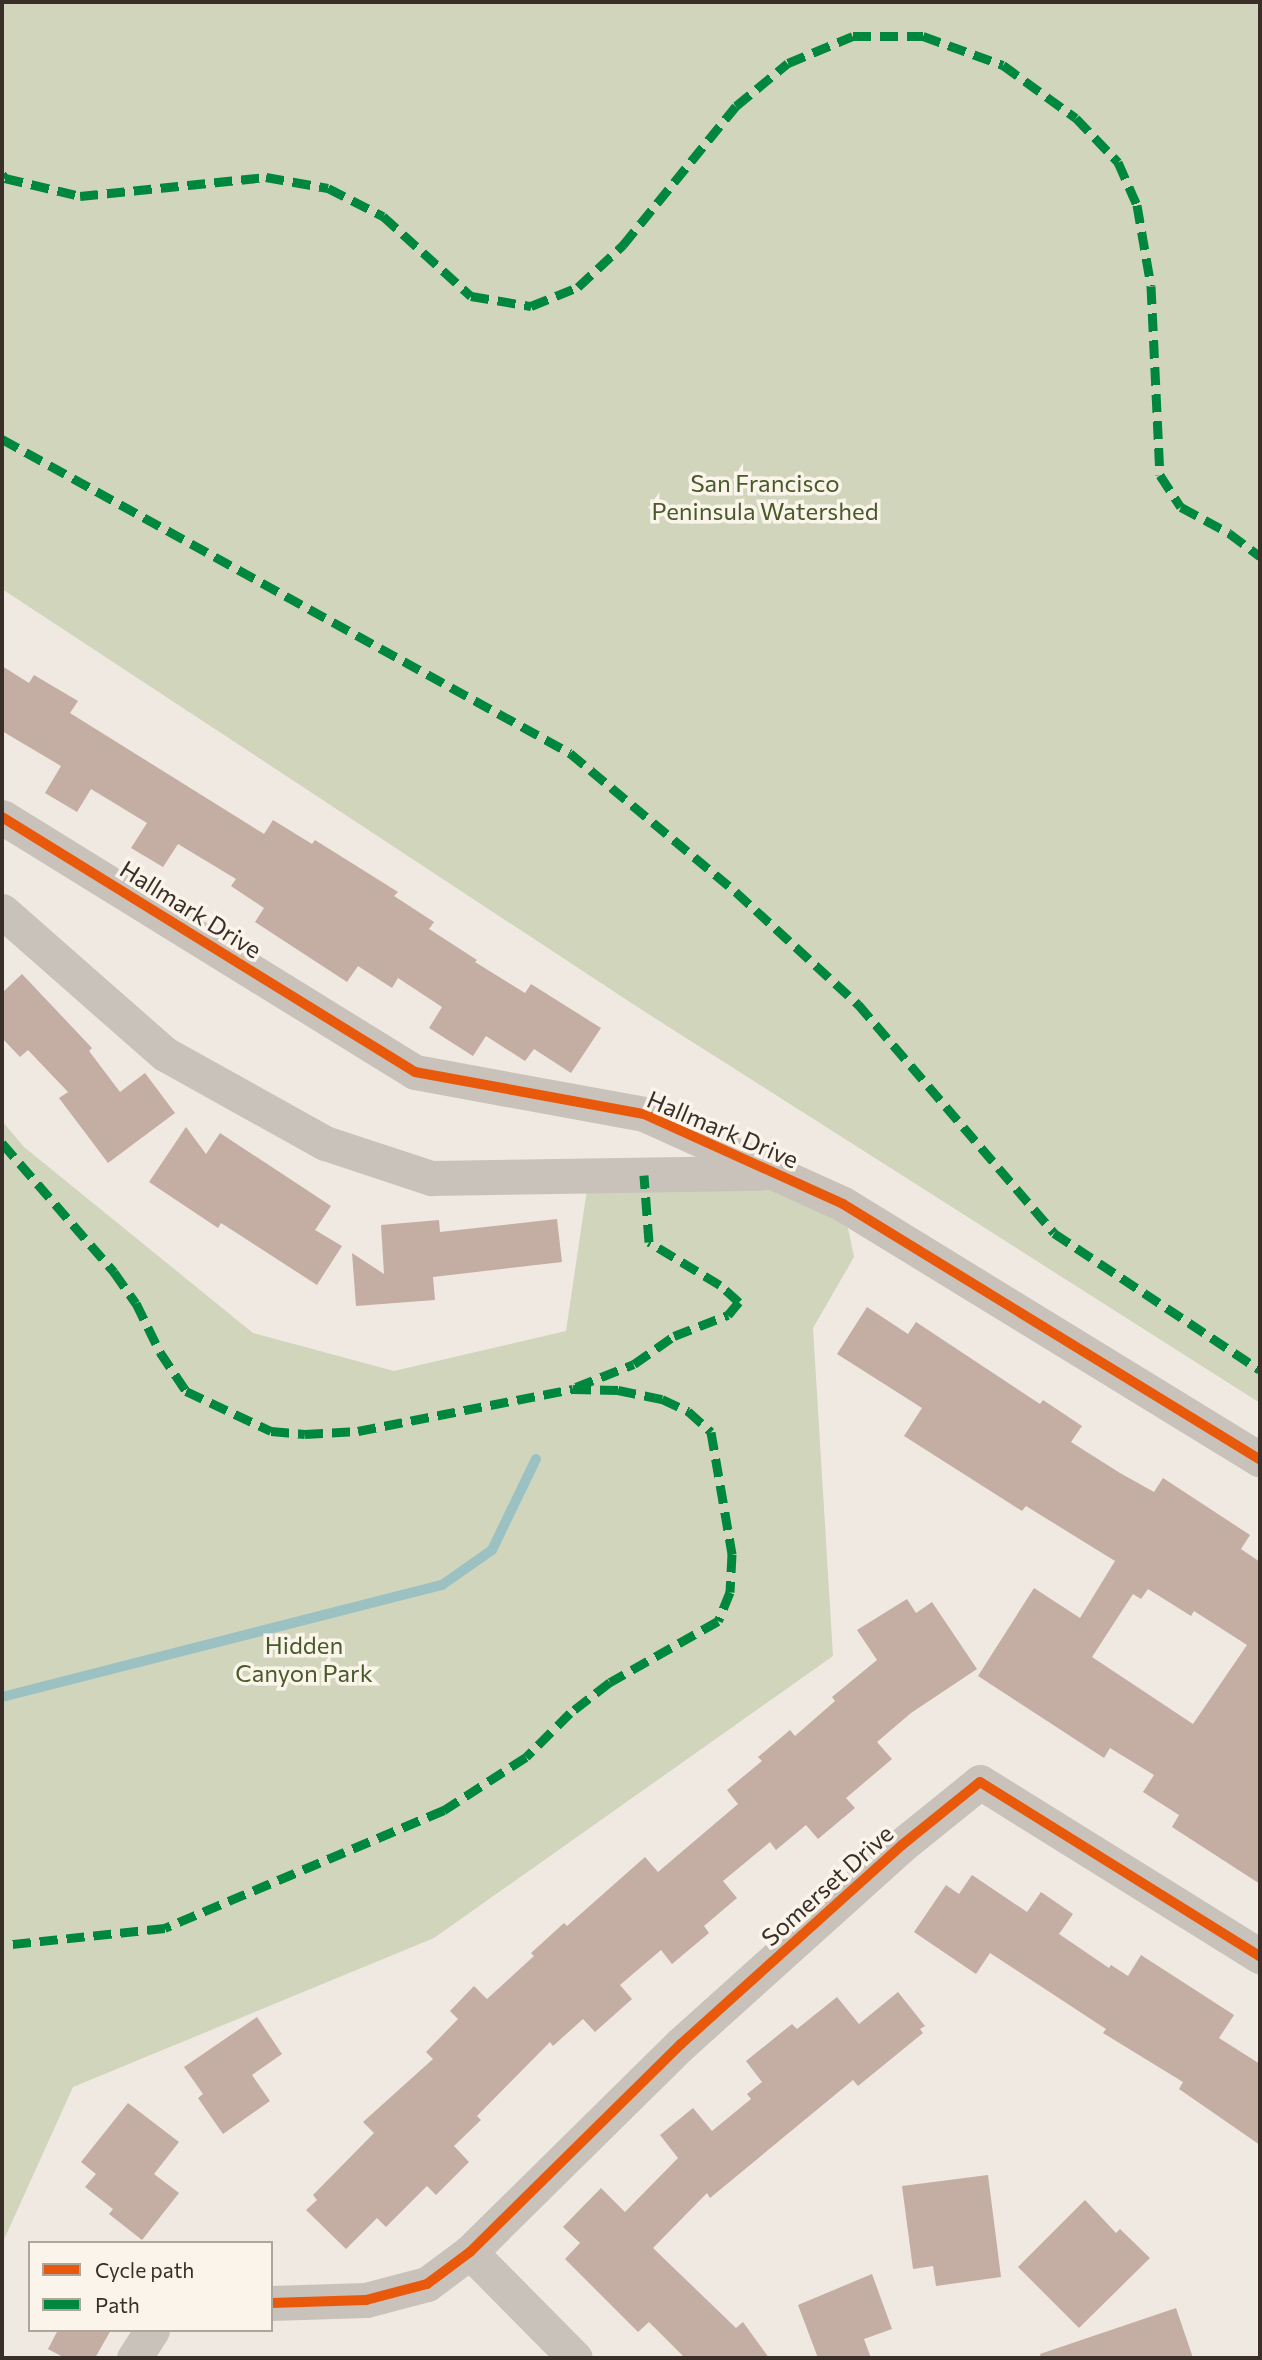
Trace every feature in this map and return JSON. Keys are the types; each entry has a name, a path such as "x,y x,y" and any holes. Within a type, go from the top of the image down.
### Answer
{"street":[{"name":"Hallmark Drive","path":"2,817 415,1072 644,1114 843,1204 1260,1460"},
{"name":"Hallmark Drive","path":"2,911 165,1054 325,1143 431,1178 772,1173"},
{"name":"Somerset Drive","path":"470,2252 681,2044 902,1845 980,1782 1260,1955"},
{"path":"273,2303 366,2300 427,2284 470,2252 575,2358"},
{"path":"134,2358 151,2332"}],"green space":[{"name":"San Francisco Peninsula Watershed","path":"2,2 1260,2 1260,1403 642,1010 2,589"},
{"name":"Hidden Canyon Park","path":"2,1121 24,1147 253,1333 394,1371 566,1331 589,1176 772,1173 843,1204 854,1257 813,1328 833,1656 434,1938 73,2087 2,2244"}],"building":[{"path":"2,666 29,683 34,675 78,701 70,713 264,834 273,820 312,844 315,840 398,892 394,896 434,922 429,929 477,960 475,962 525,993 531,984 601,1028 571,1073 534,1049 525,1061 486,1036 473,1056 429,1028 442,1007 398,978 392,988 358,966 347,982 255,922 264,908 231,886 236,879 178,844 163,867 131,848 147,823 91,789 77,812 45,793 61,766 2,731"},
{"path":"22,974 92,1048 89,1051 120,1092 145,1073 175,1113 108,1163 59,1098 68,1092 28,1050 20,1057 2,1038 2,993"},
{"path":"186,1127 206,1154 220,1133 331,1206 315,1230 342,1246 317,1285 221,1223 218,1228 149,1182"},
{"path":"557,1219 562,1262 433,1277 435,1300 356,1306 352,1253 384,1274 381,1225 439,1220 440,1232"},
{"path":"867,1307 908,1334 916,1322 1040,1404 1043,1400 1082,1426 1071,1442 1154,1492 1163,1478 1250,1535 1241,1549 1260,1562 1260,1884 1172,1827 1179,1815 1143,1792 1154,1775 1110,1748 1104,1758 978,1676 1034,1588 1080,1618 1115,1561 1026,1506 1022,1511 904,1436 922,1408 837,1354","holes":["1148,1589 1191,1616 1194,1611 1247,1645 1193,1724 1092,1657 1133,1594 1141,1599"]},
{"path":"907,1599 916,1613 932,1602 977,1669 911,1713 877,1742 892,1759 846,1798 855,1808 818,1839 806,1825 776,1850 770,1842 723,1881 737,1898 704,1926 709,1933 672,1964 661,1950 620,1985 632,1999 595,2032 583,2019 553,2046 550,2042 477,2116 481,2120 454,2146 469,2162 436,2195 427,2186 386,2227 377,2218 346,2249 306,2210 317,2200 313,2195 374,2133 363,2122 433,2059 426,2052 458,2019 450,2011 474,1986 487,1999 534,1956 531,1953 564,1923 567,1926 645,1857 658,1872 738,1804 727,1790 762,1761 758,1757 790,1730 795,1736 835,1701 832,1697 877,1660 857,1630"},
{"path":"972,1875 1027,1912 1041,1892 1073,1914 1059,1934 1109,1968 1111,1965 1128,1976 1141,1955 1234,2015 1219,2038 1260,2064 1260,2145 1179,2089 1183,2082 1103,2033 1106,2029 990,1953 976,1974 914,1932 946,1885 959,1894"},
{"path":"898,1992 925,2026 920,2029 923,2033 858,2086 853,2080 710,2198 707,2193 653,2248 736,2328 743,2322 769,2358 685,2358 649,2322 638,2332 565,2259 580,2243 563,2227 601,2188 625,2212 678,2158 660,2135 693,2108 712,2131 751,2099 747,2094 762,2082 746,2061 792,2024 797,2029 837,1997 859,2024"},
{"path":"257,2017 282,2054 252,2075 270,2101 223,2134 198,2098 203,2094 184,2067"},
{"path":"128,2103 179,2142 154,2174 179,2193 142,2240 109,2214 113,2209 85,2187 96,2174 81,2162"},
{"path":"988,2175 1001,2277 936,2286 933,2266 913,2269 902,2186"},
{"path":"1085,2200 1116,2233 1120,2229 1150,2258 1079,2328 1018,2267"},
{"path":"872,2274 892,2329 864,2339 871,2358 818,2358 798,2305"},
{"path":"1176,2308 1193,2358 1041,2358 1040,2354"},
{"path":"57,2332 110,2332 95,2358 65,2358 48,2349"}],"waterway":[{"path":"2,1697 442,1585 492,1550 536,1459"}],"marked path":[{"path":"2,174 5,178 80,196 266,177 328,188 383,216 471,296 531,306 578,287 623,245 736,106 788,63 853,36 923,36 1003,65 1076,118 1118,162 1137,205 1151,286 1160,475 1181,507 1229,533 1260,556"},
{"path":"2,439 570,753 736,892 858,1004 1054,1233 1260,1370"},
{"path":"2,1143 114,1272 136,1303 160,1352 186,1391 271,1431 305,1434 358,1431 573,1389 618,1390 662,1399 688,1411 711,1432 732,1554 730,1592 718,1621 610,1682 570,1713 526,1757 444,1810 165,1928 2,1945"},
{"path":"576,1387 634,1364 674,1336 728,1315 739,1302 720,1285 649,1242 644,1175"}],"cycle path":[{"path":"2,817 415,1072 644,1114 843,1204 1260,1460"},
{"path":"273,2303 366,2300 427,2284 470,2252 681,2044 902,1845 980,1782 1260,1956"}]}
